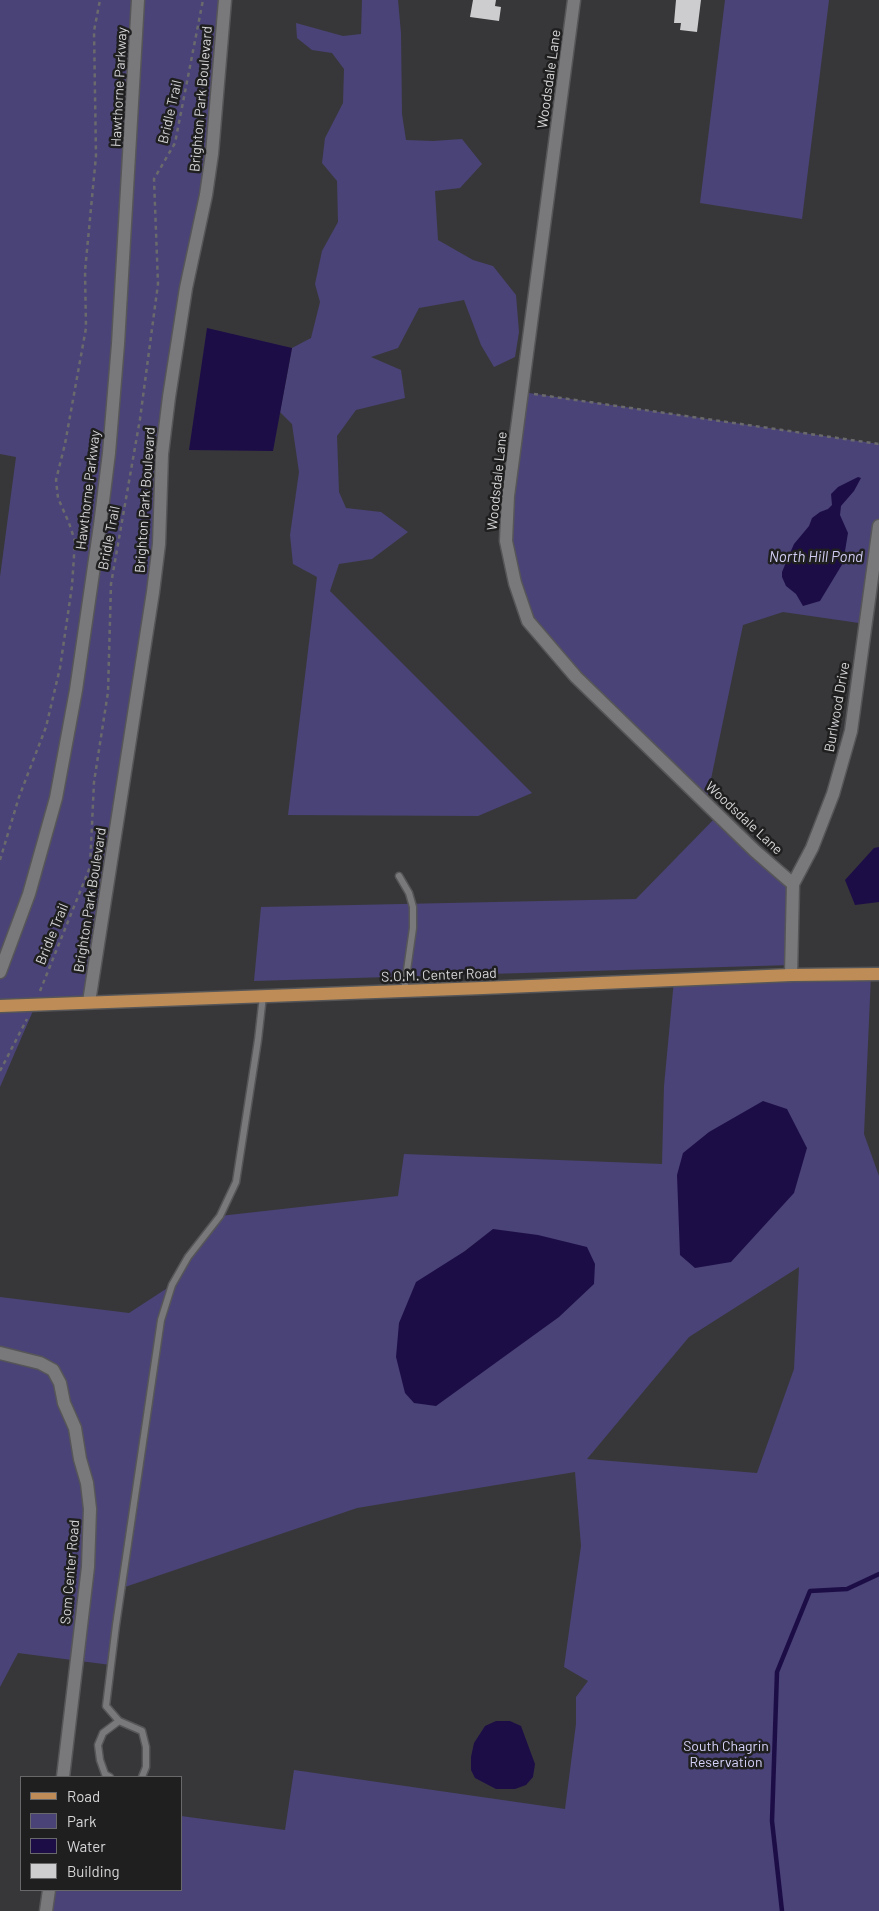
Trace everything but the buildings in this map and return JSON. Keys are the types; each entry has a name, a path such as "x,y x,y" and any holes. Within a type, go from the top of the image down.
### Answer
{"main road":[{"name":"S.O.M. Center Road","path":"0,1006 791,975 879,974"}],"street":[{"name":"Hawthorne Parkway","path":"0,972 29,894 45,840 65,753 86,626 109,453 129,178 138,0"},
{"name":"Brighton Park Boulevard","path":"89,1002 153,592 159,544 162,454 186,288 206,195 212,154 225,0"},
{"name":"Woodsdale Lane","path":"574,0 508,496 506,541 515,583 528,621 576,677 755,851 794,884"},
{"name":"Burlwood Drive","path":"794,884 812,848 830,802 851,731 879,526"},
{"path":"791,975 794,884"},
{"name":"Som Center Road","path":"0,1353 40,1363 53,1370 60,1383 64,1403 75,1428 80,1460 87,1483 90,1509 88,1567 63,1776"},
{"path":"46,1911 49,1891"}],"lane":[{"path":"399,876 409,893 413,907 413,928 404,991"},
{"path":"142,1776 146,1767 146,1747 142,1731 119,1721 106,1706 116,1625 161,1320 172,1285 188,1257 220,1216 236,1182 263,996"},
{"path":"108,1776 105,1774 100,1760 98,1745 103,1733 119,1721"}],"path":[{"path":"0,860 19,797 46,727 60,668 72,586 74,541 69,523 58,498 56,480 65,444 86,328 84,271 96,156 94,31 100,0"},
{"name":"Bridle Trail","path":"0,1070 34,1004 90,867 94,782 108,692 110,584 140,419 158,284 154,179 176,143 203,0"},
{"path":"522,392 879,444"}],"green space":[{"path":"0,0 225,0 219,90 169,397 159,544 89,1002 36,1004 0,1087 0,577 16,457 0,454"},
{"path":"362,0 398,0 401,33 402,114 406,140 462,139 482,164 460,188 435,191 438,240 473,260 493,266 516,295 519,332 515,357 494,367 481,345 464,300 419,308 398,348 371,357 401,370 405,398 356,410 337,436 339,492 346,508 381,512 408,532 372,559 339,564 330,591 532,793 478,816 288,815 317,577 293,564 290,535 299,472 292,424 280,412 292,348 311,338 320,302 315,284 322,251 338,222 337,181 322,163 325,138 343,103 344,69 332,53 312,50 297,38 296,23 343,36 361,34"},
{"path":"725,0 829,0 802,219 700,203"},
{"path":"522,392 879,444 879,526 866,624 783,612 743,625 706,803 528,621 506,541"},
{"path":"718,815 793,884 791,965 254,981 261,907 636,899"},
{"name":"South Chagrin Reservation","path":"871,975 864,1134 879,1176 879,1911 46,1911 49,1891 182,1891 182,1816 285,1830 294,1770 565,1809 576,1724 576,1697 588,1681 564,1667 581,1546 575,1472 357,1508 122,1588 111,1665 18,1653 0,1687 0,1297 129,1313 172,1285 220,1216 398,1196 404,1154 662,1164 664,1086 674,980","holes":["494,1229 399,1323 465,1251","799,1267 794,1369 757,1473 587,1459 689,1337"]}],"water":[{"path":"207,328 292,348 273,451 189,450"},
{"name":"North Hill Pond","path":"858,477 861,478 854,491 841,506 840,515 848,533 843,563 820,601 803,606 796,594 786,586 782,577 787,560 794,544 809,526 812,518 832,505 831,494 838,487"},
{"path":"879,847 879,902 855,905 845,880 874,848"},
{"path":"763,1101 787,1109 807,1148 794,1193 731,1262 695,1268 680,1255 677,1175 683,1153 709,1132"},
{"path":"493,1229 538,1235 587,1247 595,1264 594,1284 559,1317 436,1406 414,1403 405,1393 396,1357 399,1323 416,1282 465,1251"},
{"path":"496,1721 510,1721 521,1726 535,1764 533,1777 526,1785 515,1789 496,1789 475,1778 471,1770 474,1743 485,1726"}],"waterway":[{"path":"782,1911 772,1821 777,1672 810,1591 847,1589 879,1574"}]}
